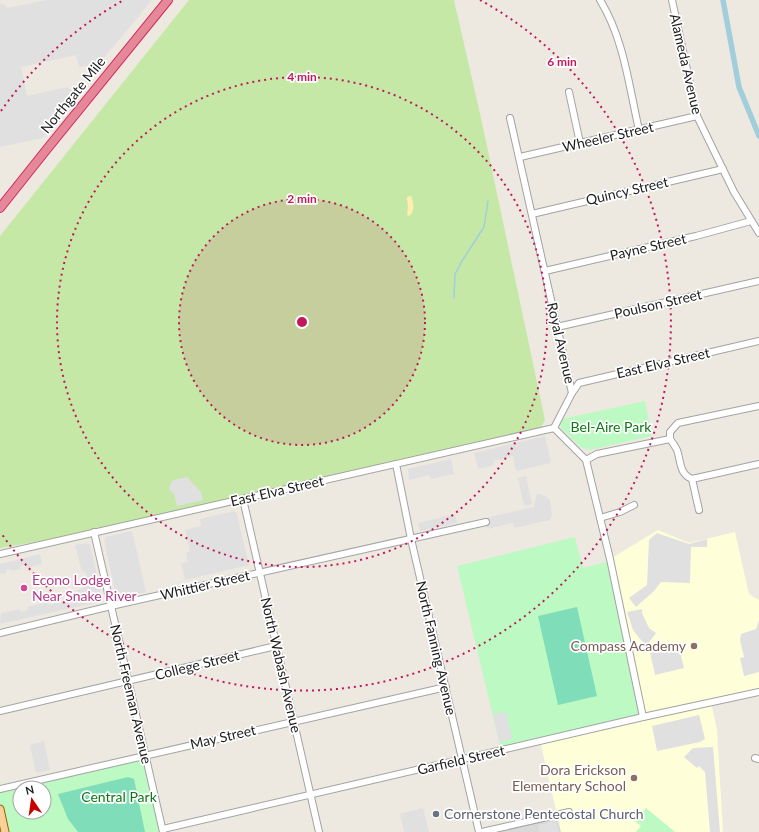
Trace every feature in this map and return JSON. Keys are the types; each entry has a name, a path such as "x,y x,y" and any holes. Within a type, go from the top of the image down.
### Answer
{"highway":[{"name":"Northgate Mile","path":"0,208 168,0"}],"main road":[{"path":"0,809 5,832"}],"street":[{"path":"600,0 609,14 620,44 639,130"},
{"name":"Alameda Avenue","path":"672,0 697,116 722,169 751,221 759,232"},
{"path":"569,92 580,143"},
{"name":"Wheeler Street","path":"520,156 697,116"},
{"name":"Royal Avenue","path":"510,118 520,156 572,393 554,428"},
{"name":"Quincy Street","path":"532,214 722,169"},
{"name":"Payne Street","path":"545,271 696,236 751,221"},
{"name":"Poulson Street","path":"557,327 759,281"},
{"name":"East Elva Street","path":"572,393 579,382 759,341"},
{"path":"759,406 678,423 670,432 670,439 676,450 683,473 692,479 759,464"},
{"path":"554,428 586,460 643,716"},
{"name":"East Elva Street","path":"0,554 554,428"},
{"path":"586,460 597,454 670,439"},
{"name":"North Fanning Avenue","path":"396,464 411,539 462,760 481,832"},
{"path":"692,479 699,510"},
{"name":"North Wabash Avenue","path":"243,499 319,832"},
{"path":"600,518 620,512 634,505"},
{"name":"Whittier Street","path":"0,632 486,522"},
{"name":"North Freeman Avenue","path":"94,532 163,830"},
{"name":"College Street","path":"0,711 276,646"},
{"name":"May Street","path":"0,789 446,687"},
{"name":"Garfield Street","path":"163,830 643,716 759,692"},
{"path":"481,832 569,812"}],"shaded area":[{"path":"46,0 152,0 92,72 85,66 79,67 76,55 21,67 27,96 67,87 78,96 43,138 0,147 0,4 3,4 8,8"},
{"path":"545,436 551,463 516,471 513,456 493,461 494,465 478,469 474,453"},
{"path":"451,459 454,474 431,479 429,475 409,480 408,469"},
{"path":"526,476 532,504 524,506 518,478"},
{"path":"187,477 201,492 203,500 177,506 174,494 170,491 169,487 173,480"},
{"path":"537,493 547,497 550,500 552,515 550,520 514,528 513,523 487,529 484,518 534,507"},
{"path":"234,511 237,514 249,565 185,580 181,563 188,562 186,553 190,551 185,530 201,526 200,519"},
{"path":"455,514 457,523 420,531 418,523"},
{"path":"658,530 689,543 735,532 749,594 759,600 759,692 711,702 717,730 723,832 561,832 540,741 610,559"},
{"path":"132,531 146,592 117,599 104,540 106,537"},
{"path":"657,533 689,544 707,539 707,547 691,547 690,583 661,582 654,591 636,607 629,598 647,585 649,540"},
{"path":"86,543 90,545 103,601 0,624 1,613 20,609 21,612 28,610 27,607 48,602 49,605 54,604 53,601 57,600 58,603 73,600 78,590 84,588 82,578 87,576 85,571 82,572 75,545"},
{"path":"40,554 42,564 26,568 25,565 20,566 21,569 11,571 11,569 6,570 6,573 0,574 0,564"},
{"path":"642,609 642,613 649,628 656,633 647,645 633,630 627,612"},
{"path":"759,620 759,672 744,676 740,658 744,657 740,640 741,634 756,629"},
{"path":"655,646 675,650 675,653 680,652 684,668 655,675 649,648"},
{"path":"506,712 512,739 499,742 493,714"},
{"path":"699,715 705,739 700,742 657,751 652,726"},
{"path":"44,741 50,770 36,773 30,745"},
{"path":"713,747 720,832 710,832 705,772 699,766 697,768 684,757 693,748"},
{"path":"423,808 429,832 404,832 400,814"},
{"path":"557,815 561,832 482,832"},
{"path":"556,821 559,832 540,832 538,825"}],"green space":[{"path":"189,0 454,0 481,118 545,420 539,431 94,532 0,548 0,236"},
{"name":"Bel-Aire Park","path":"645,401 652,436 590,450 580,447 561,428 560,424 562,419"},
{"path":"575,537 583,568 610,561 643,717 501,750 457,566"},
{"path":"577,607 597,696 558,705 538,616"},
{"name":"Central Park","path":"145,755 163,832 5,832 0,809 0,789 12,786 12,820 52,820 52,780 38,780"},
{"path":"128,777 134,779 145,832 78,832 68,819 58,794"},
{"path":"646,808 675,832 636,832 641,826 635,821"}],"sand":[{"path":"411,196 413,207 409,216 407,215 407,197"}],"waterway":[{"path":"723,0 739,87 759,136"},
{"path":"454,298 455,274 484,227 488,201"}],"place":[{"name":"Econo Lodge Near Snake River","path":"24,588"},
{"name":"Compass Academy","path":"694,646"},
{"name":"Dora Erickson Elementary School","path":"634,778"},
{"name":"Cornerstone Pentecostal Church","path":"436,814"}]}
